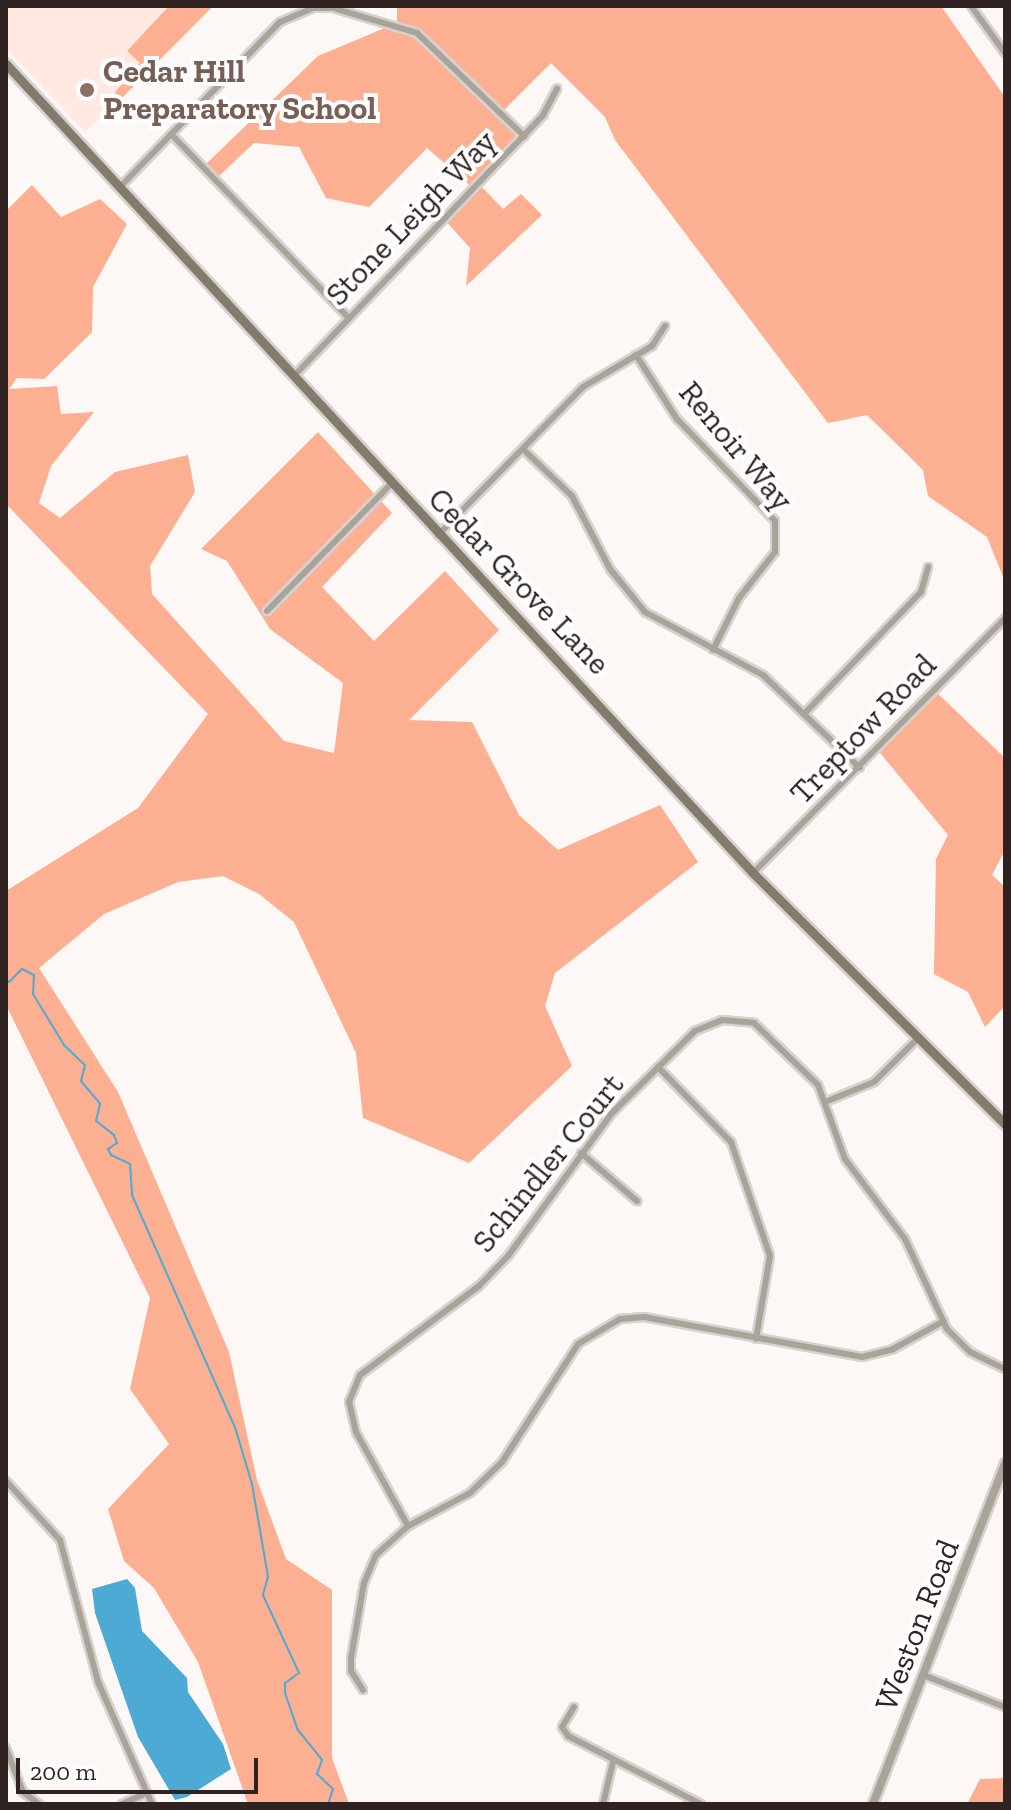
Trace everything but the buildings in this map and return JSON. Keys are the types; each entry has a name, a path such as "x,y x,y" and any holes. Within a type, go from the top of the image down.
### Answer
{"main road":[{"name":"Cedar Grove Lane","path":"6,64 753,873 916,1040 1005,1124"}],"street":[{"path":"971,6 1005,53"},
{"path":"120,187 280,22 325,8 417,33 524,136"},
{"name":"Stone Leigh Way","path":"294,376 524,136 557,89"},
{"path":"172,135 349,318"},
{"path":"438,535 592,379 657,341 665,326"},
{"name":"Renoir Way","path":"636,355 677,419 770,515 779,536 771,559 739,598 713,650"},
{"path":"523,449 572,496 623,589 668,629 763,675 860,768"},
{"path":"267,611 391,484"},
{"path":"804,714 921,592 928,567"},
{"name":"Treptow Road","path":"753,873 1005,618"},
{"name":"Schindler Court","path":"408,1526 356,1432 349,1402 360,1375 479,1286 508,1256 581,1153 658,1067 695,1031 736,1018 754,1023 811,1075 825,1102 845,1159 905,1239 944,1321 970,1352 1005,1369"},
{"path":"825,1102 874,1082 916,1040"},
{"path":"658,1067 731,1142 770,1256 756,1339"},
{"path":"581,1153 637,1201"},
{"path":"363,1690 351,1671 364,1583 376,1555 408,1526 470,1493 502,1462 578,1344 620,1319 644,1317 862,1357 893,1349 944,1321"},
{"name":"Weston Road","path":"873,1804 1005,1463"},
{"path":"6,1481 60,1540 98,1682 152,1804"},
{"path":"923,1675 1005,1707"},
{"path":"574,1707 562,1727 568,1736 613,1762 701,1804"},
{"path":"6,1748 11,1771 23,1792 39,1804"},
{"path":"603,1804 613,1762"},
{"path":"122,1804 147,1793"}],"shaded area":[{"name":"Cedar Hill Preparatory School","path":"6,6 213,6 85,132 6,48"},
{"path":"169,6 213,6 108,112 116,91 140,63 127,51"},
{"path":"397,6 941,6 1005,97 1005,582 987,537 928,496 923,470 867,415 828,423 615,140 605,117 551,63 497,117 521,137 478,183 503,209 521,194 542,215 466,286 470,248 444,219 473,188 427,148 369,207 326,198 299,147 254,143 219,176 206,164 318,56 397,23"},
{"path":"32,185 61,217 100,199 127,224 93,287 92,332 44,379 17,378 9,389 57,386 61,414 94,412 51,466 39,503 60,518 115,472 188,455 195,492 150,566 152,594 284,741 334,753 343,683 270,629 227,561 201,549 318,432 392,513 322,587 374,641 445,571 499,630 409,720 472,722 519,815 558,850 660,805 698,862 555,973 545,1006 572,1066 469,1163 363,1118 356,1053 294,922 259,894 223,876 178,882 104,914 39,968 118,1092 229,1352 257,1480 286,1559 332,1590 332,1758 349,1804 248,1804 198,1662 154,1588 124,1561 108,1509 169,1444 130,1389 150,1298 6,1005 6,891 138,808 208,714 6,504 6,211"},
{"path":"934,690 1005,758 1005,850 992,875 1005,887 1005,1006 985,1027 968,992 934,974 936,859 948,835 876,748"},
{"path":"1005,1778 1005,1804 967,1804 980,1779"}],"water":[{"path":"127,1579 135,1588 142,1631 187,1678 188,1692 223,1744 231,1769 187,1797 175,1800 138,1737 95,1613 92,1589"}],"waterway":[{"path":"6,979 9,982 22,969 34,975 33,994 64,1045 85,1065 81,1081 100,1104 96,1121 114,1135 117,1143 108,1149 111,1155 130,1164 132,1195 235,1427 252,1484 268,1577 263,1595 299,1673 285,1683 285,1693 298,1730 322,1760 317,1774 333,1789 328,1804"}],"place":[{"name":"Cedar Hill Preparatory School","path":"87,90"}]}
